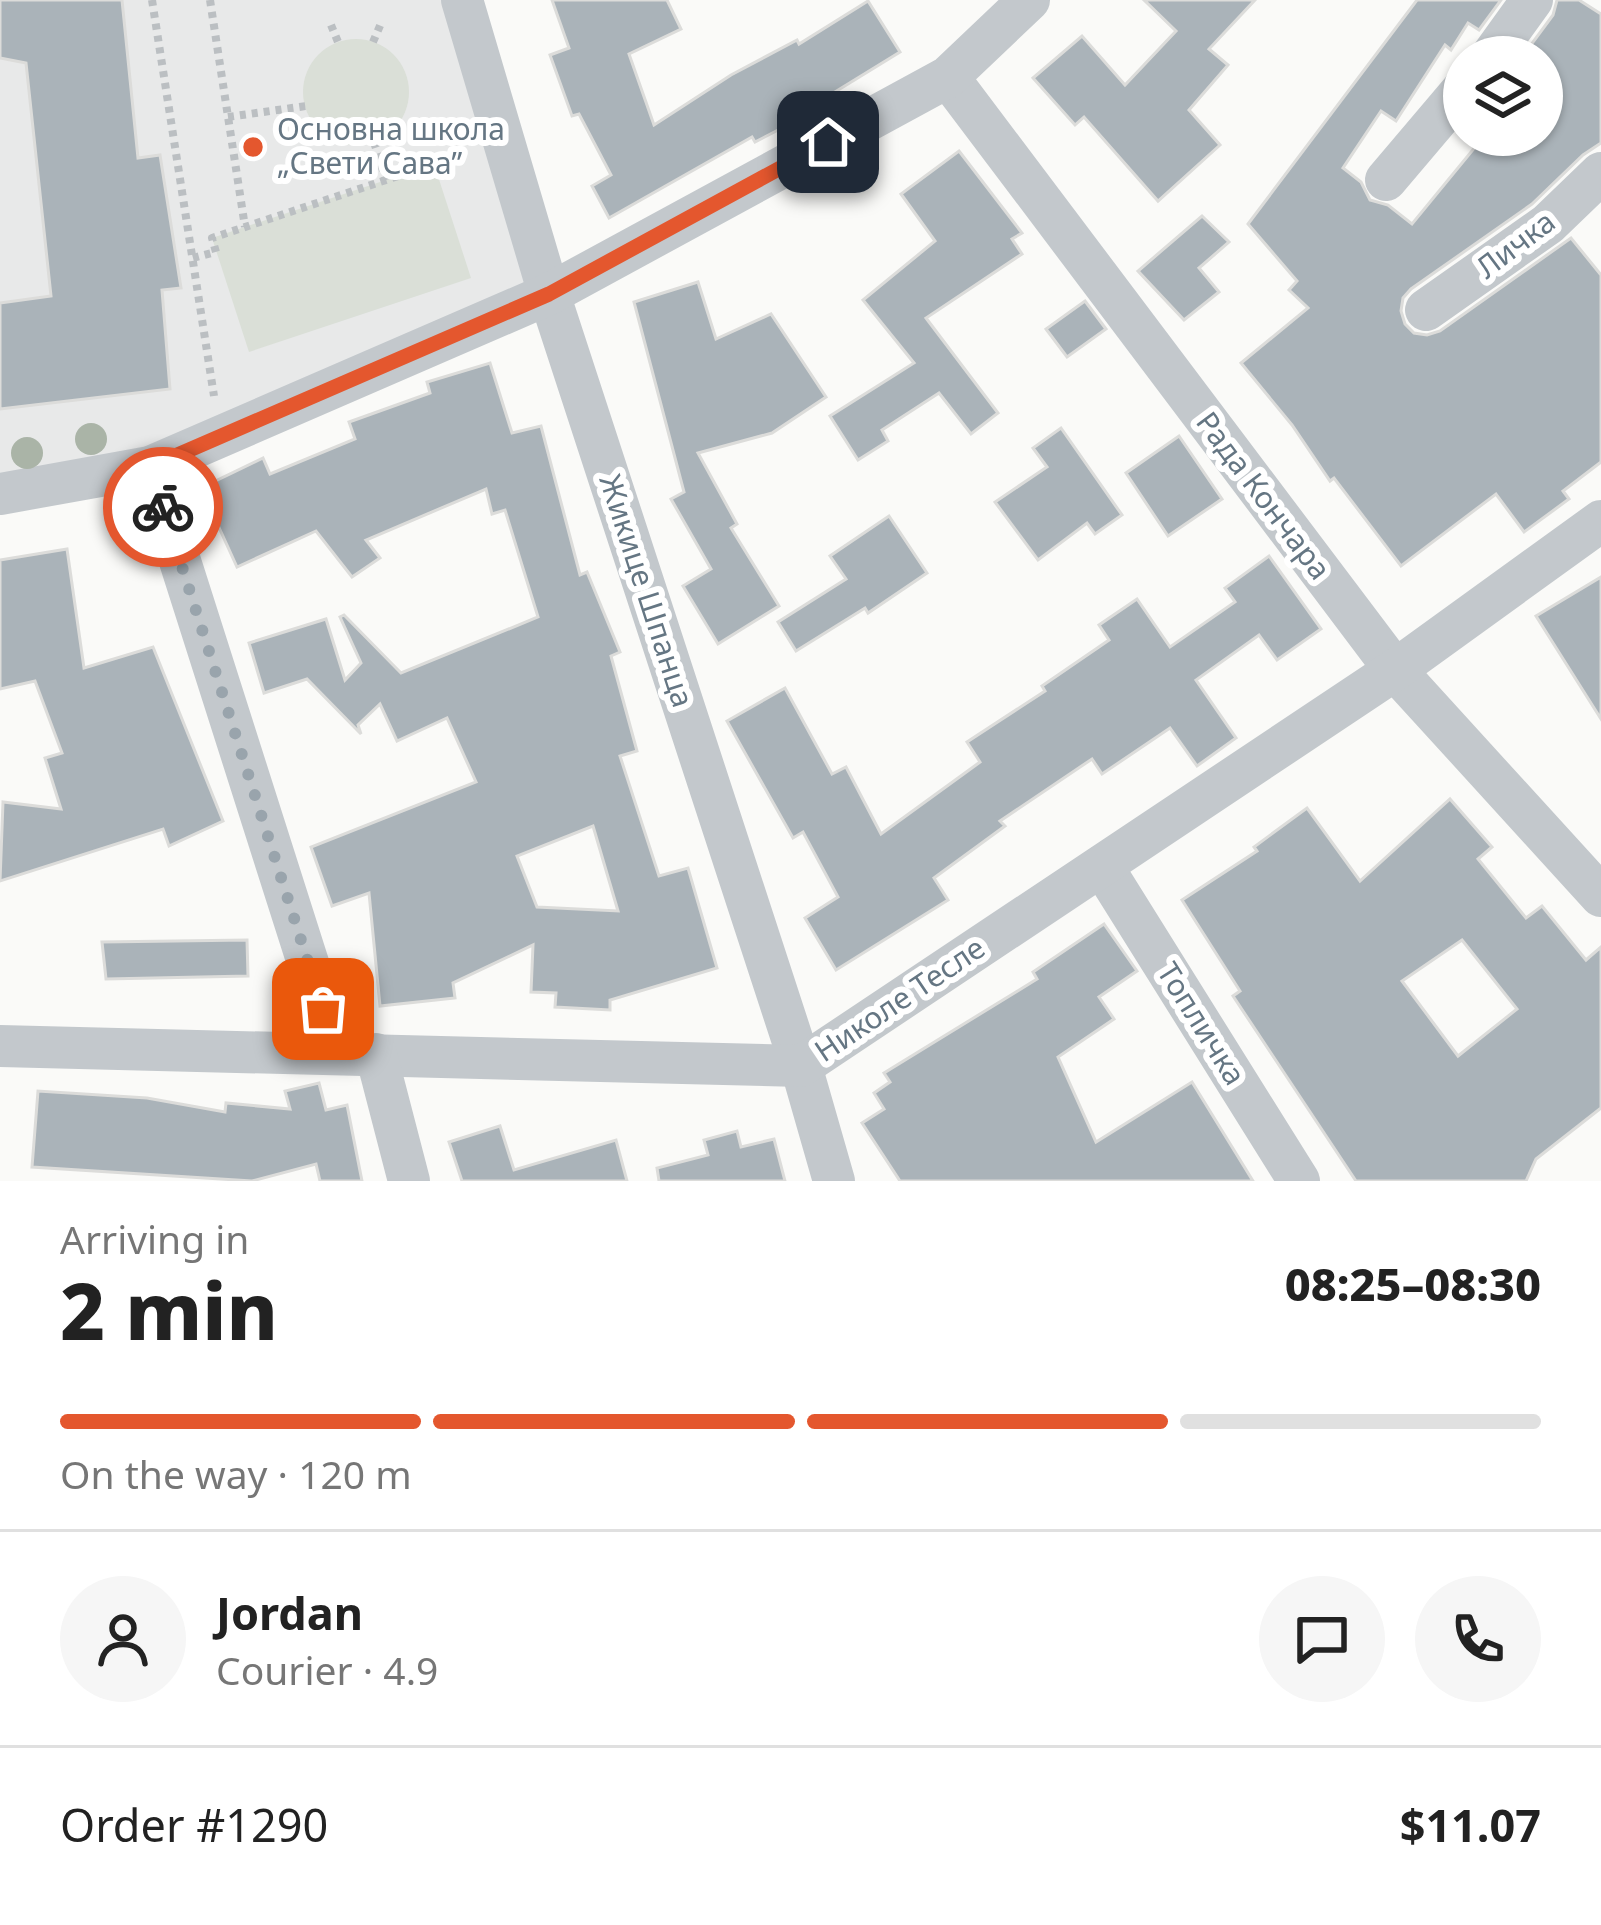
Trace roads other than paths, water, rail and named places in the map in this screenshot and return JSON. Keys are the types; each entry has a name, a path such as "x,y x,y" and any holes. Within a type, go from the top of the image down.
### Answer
{"street":[{"name":"Жикице Шпанца","path":"463,0 549,294 801,1066 834,1181"},
{"path":"0,494 150,467 549,294 948,77 1029,0"},
{"path":"1505,36 1532,0"},
{"name":"Рада Кончара","path":"948,77 1396,670 1601,896"},
{"path":"1387,180 1443,113"},
{"name":"Личка","path":"1426,310 1548,224 1601,173"},
{"path":"150,467 356,1054 409,1181"},
{"name":"Николе Тесле","path":"0,1046 801,1066 1396,670 1601,521"},
{"name":"Топличка","path":"1102,866 1299,1181"}],"place":[{"name":"Основна школа „Свети Сава”","path":"253,147"}]}
